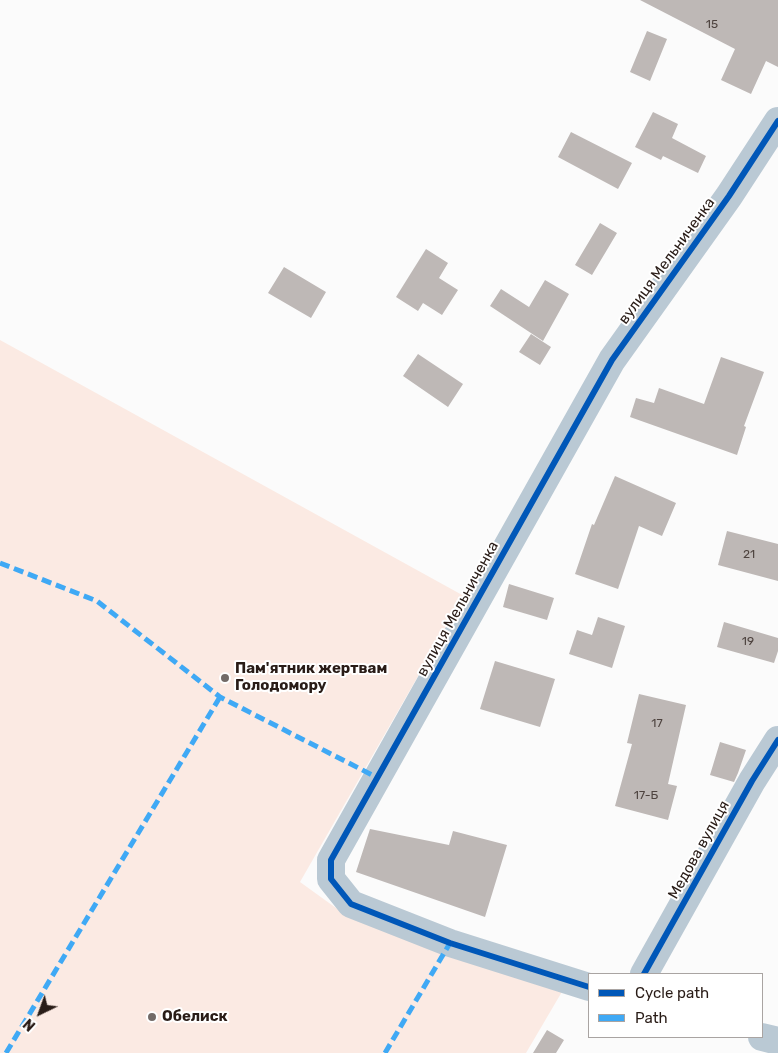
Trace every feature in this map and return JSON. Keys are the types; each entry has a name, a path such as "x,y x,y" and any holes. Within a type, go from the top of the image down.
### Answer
{"street":[{"name":"вулиця Мельниченка","path":"588,987 450,943 351,904 331,879 331,860 612,360 729,196 778,121"},
{"name":"Медова вулиця","path":"645,973 752,781 778,740"},
{"path":"763,1037 778,1041"}],"shaded area":[{"path":"0,340 464,596 300,882 343,913 563,990 526,1053 0,1053"}],"building":[{"path":"640,0 778,0 778,67 766,61 751,94 721,80 735,49"},
{"path":"647,31 667,39 650,81 630,72"},
{"path":"653,112 678,124 672,138 706,156 698,173 663,156 661,160 635,147"},
{"path":"571,132 632,163 618,189 558,157"},
{"path":"600,223 617,233 592,275 575,265"},
{"path":"426,249 448,263 439,278 458,290 442,315 423,303 418,311 396,297"},
{"path":"284,267 326,292 311,318 268,293"},
{"path":"545,280 569,294 543,341 490,306 501,289 529,307"},
{"path":"531,334 551,347 540,365 519,352"},
{"path":"418,354 463,384 448,407 403,376"},
{"path":"721,357 764,372 744,426 746,427 737,455 630,417 636,398 654,403 659,388 704,404"},
{"path":"615,476 676,503 662,536 639,526 618,589 575,574 592,524 594,525"},
{"path":"727,531 778,544 778,581 718,565"},
{"path":"509,584 554,598 547,620 503,607"},
{"path":"598,617 625,626 612,668 569,654 577,630 592,635"},
{"path":"724,622 778,638 778,651 774,663 717,647"},
{"path":"495,661 555,679 540,727 480,709"},
{"path":"639,694 686,705 668,784 677,786 668,820 615,806 632,744 627,743"},
{"path":"720,742 746,750 734,782 710,775"},
{"path":"370,829 449,845 453,831 507,845 485,917 356,872"},
{"path":"547,1030 564,1040 556,1053 533,1053"}],"marked path":[{"path":"0,563 97,601 220,697 378,778"},
{"path":"6,1053 220,697"},
{"path":"385,1053 450,943"}],"cycle path":[{"path":"588,987 450,943 351,904 331,879 331,860 612,360 729,196 778,121"},
{"path":"645,973 752,781 778,740"}],"place":[{"name":"Пам'ятник жертвам Голодомору","path":"225,678"},
{"name":"Обелиск","path":"152,1017"}]}
